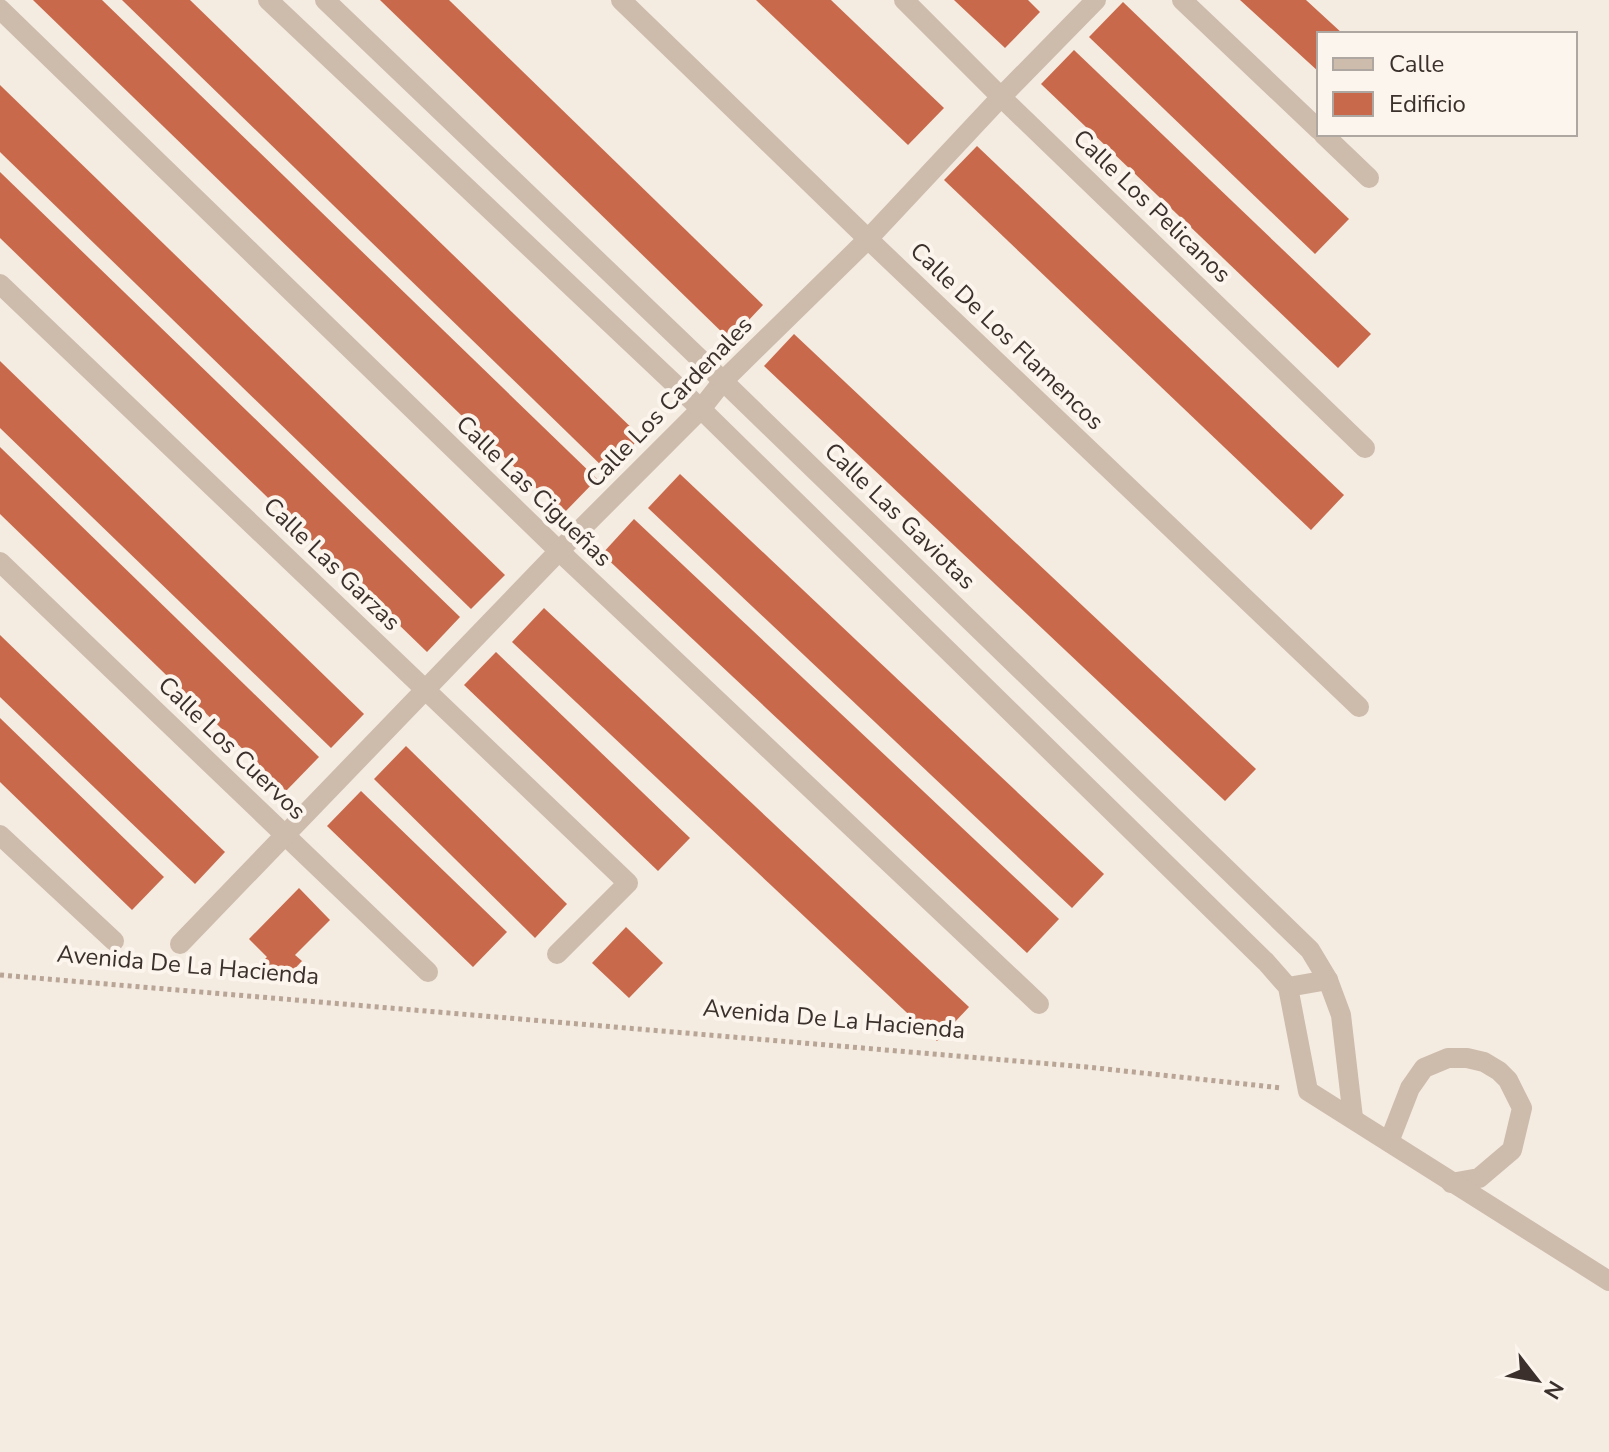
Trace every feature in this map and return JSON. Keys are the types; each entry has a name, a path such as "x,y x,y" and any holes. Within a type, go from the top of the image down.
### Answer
{"street":[{"path":"268,0 701,409 1266,962 1288,987 1308,1091 1609,1281"},
{"name":"Calle Las Gaviotas","path":"325,0 1310,950 1328,980 1341,1015 1353,1118"},
{"name":"Calle De Los Flamencos","path":"621,0 1359,707"},
{"name":"Calle Los Pelicanos","path":"904,0 1365,448"},
{"name":"Calle Los Cardenales","path":"180,944 559,551 701,409 723,381 868,239 1096,0"},
{"path":"1182,0 1317,128"},
{"name":"Calle Las Cigueñas","path":"0,9 559,551 1039,1004"},
{"path":"1325,136 1369,178"},
{"name":"Calle Las Garzas","path":"0,284 628,883 557,954"},
{"name":"Calle Los Cuervos","path":"0,562 428,972"},
{"path":"0,835 114,941"},
{"path":"1288,987 1328,980"},
{"path":"1389,1142 1410,1088 1424,1068 1448,1058 1467,1058 1484,1062 1499,1071 1508,1080 1522,1108 1512,1150 1479,1178 1451,1183"}],"path":[{"name":"Avenida De La Hacienda","path":"0,975 1087,1067 1308,1091"}],"building":[{"path":"33,0 102,0 597,479 563,514"},
{"path":"122,0 190,0 641,437 607,471"},
{"path":"380,0 449,0 763,305 730,340"},
{"path":"756,0 831,0 944,108 908,145"},
{"path":"954,0 1028,0 1040,12 1005,48"},
{"path":"1240,0 1306,0 1341,32 1317,32 1317,70"},
{"path":"1123,2 1349,219 1315,254 1089,37"},
{"path":"1074,50 1371,334 1338,368 1041,84"},
{"path":"0,85 505,575 471,609 0,152"},
{"path":"977,146 1344,495 1311,530 944,180"},
{"path":"0,172 460,617 427,652 0,238"},
{"path":"794,334 1256,769 1225,801 764,366"},
{"path":"0,361 364,714 331,748 0,428"},
{"path":"0,447 319,757 286,791 0,514"},
{"path":"680,474 1104,874 1072,908 648,508"},
{"path":"634,519 1059,919 1027,953 602,554"},
{"path":"544,608 969,1007 937,1041 512,642"},
{"path":"0,635 225,852 195,884 0,697"},
{"path":"496,652 690,838 658,871 464,685"},
{"path":"0,718 164,877 132,910 0,782"},
{"path":"406,746 567,904 535,938 374,779"},
{"path":"361,791 507,932 473,967 327,826"},
{"path":"299,888 330,920 295,955 302,961 285,979 251,973 267,957 249,939"},
{"path":"626,927 663,963 629,998 592,963"}]}
